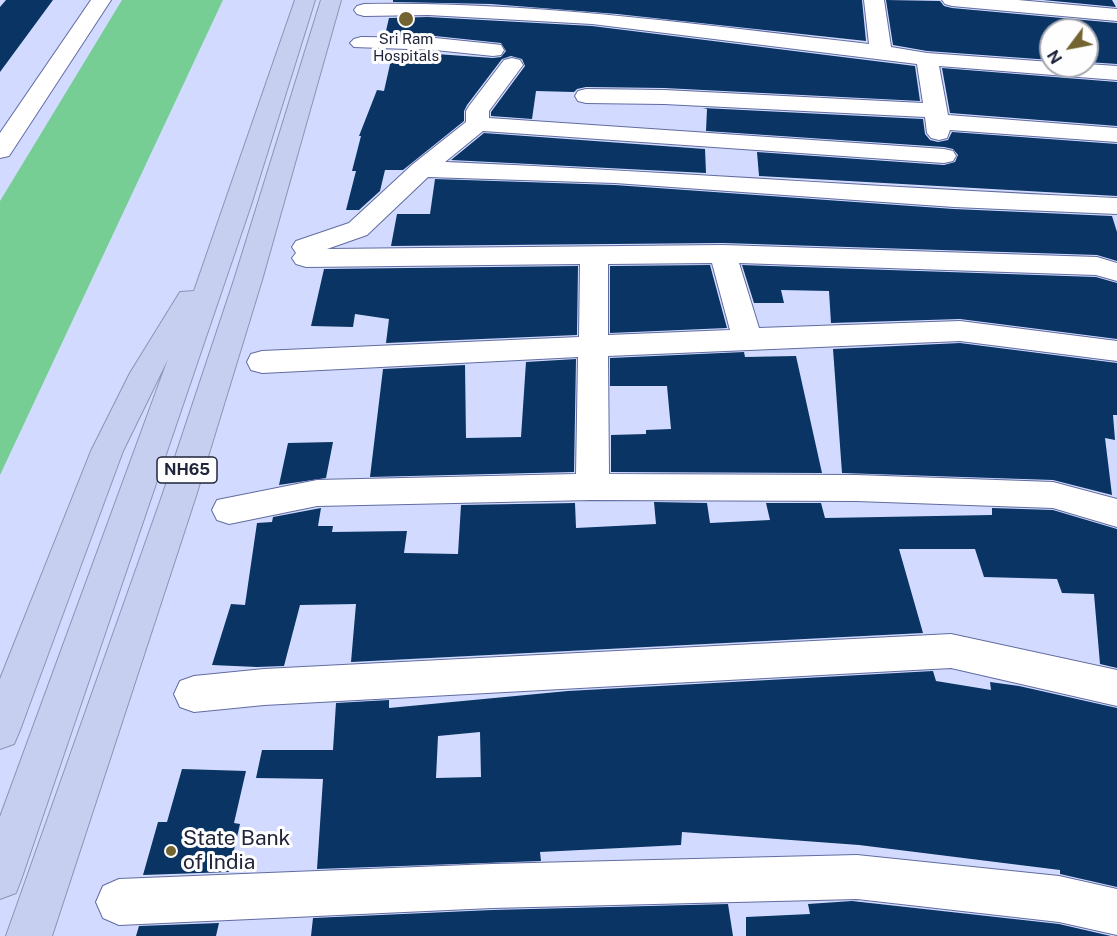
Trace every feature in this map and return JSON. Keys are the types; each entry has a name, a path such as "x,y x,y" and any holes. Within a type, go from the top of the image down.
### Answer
{"highway":[{"name":"NH65","path":"0,877 238,205 305,0"},
{"name":"NH65","path":"29,936 179,496 248,280 331,0"},
{"path":"0,730 107,451 145,373 221,248"}],"street":[{"path":"0,151 100,0"},
{"path":"874,0 881,52"},
{"path":"952,0 1117,15"},
{"path":"364,10 428,9 592,18 927,59 1117,73"},
{"path":"362,43 435,44 493,50"},
{"path":"927,59 936,117 954,199"},
{"path":"478,124 477,111 512,65"},
{"path":"586,96 664,97 936,117 1117,135"},
{"path":"944,156 478,124 422,169 358,229 301,253 723,254 1097,266 1117,272"},
{"path":"422,169 615,176 954,199 1117,206"},
{"path":"723,254 747,339"},
{"path":"592,487 594,255"},
{"path":"262,362 593,345 960,331 1117,351"},
{"path":"229,510 317,493 592,487 856,488 1053,495 1117,513"},
{"path":"194,694 276,686 951,651 1117,688"},
{"path":"119,902 492,886 857,877 1059,899 1117,912"}],"shaded area":[{"path":"122,0 223,0 0,475 0,201"}],"building":[{"path":"6,0 53,0 0,72 0,7"},
{"path":"393,0 862,0 866,41 617,14 491,4 393,2"},
{"path":"886,0 940,1 944,6 952,8 1062,18 1039,18 1039,59 927,51 893,45"},
{"path":"1043,0 1112,0 1116,7"},
{"path":"428,17 592,26 915,66 920,101 664,88 586,87 574,92 536,91 532,119 491,116 491,112 525,66 522,59 511,56 502,59 467,105 464,111 464,121 403,170 385,170 380,191 359,210 346,210 356,171 352,171 361,136 359,136 377,90 384,91 393,51 493,58 501,57 506,51 501,43 435,36 385,35 389,18"},
{"path":"1099,21 1117,23 1117,64 1099,63"},
{"path":"942,68 1039,76 1039,78 1117,82 1117,126 950,113"},
{"path":"703,108 923,119 925,134 930,140 938,142 948,140 952,132 1117,144 1117,196 759,176 757,152 944,165 955,162 958,155 953,149 944,147 706,131 707,109"},
{"path":"484,133 705,149 706,173 451,160"},
{"path":"435,179 615,185 954,209 1112,216 1117,232 1117,261 1097,255 723,243 391,246 397,214 430,214"},
{"path":"710,265 727,328 610,333 610,266"},
{"path":"742,265 1096,277 1117,283 1117,339 960,319 831,323 829,291 781,290 784,303 754,303"},
{"path":"578,266 577,335 386,343 389,319 355,314 353,327 311,326 324,269"},
{"path":"960,343 1117,363 1117,415 1113,415 1115,440 1105,438 1112,495 1053,480 842,473 833,349"},
{"path":"744,352 745,357 796,356 822,473 611,472 611,435 646,434 646,430 671,429 667,386 610,386 610,358"},
{"path":"576,359 574,472 370,477 383,369 465,365 466,438 521,437 526,362"},
{"path":"333,442 326,478 279,485 288,443"},
{"path":"654,502 707,503 710,523 770,520 766,503 821,503 825,518 992,515 992,508 1053,510 1117,529 1117,668 1100,664 1094,594 1062,593 1057,579 984,577 975,549 899,549 923,633 351,662 356,604 300,605 284,666 212,665 231,604 245,605 257,523 272,522 273,517 321,508 318,526 333,526 332,532 407,531 404,553 458,554 461,505 575,503 576,528 656,524"},
{"path":"933,671 936,681 991,690 990,682 1019,686 1117,708 1117,887 1060,874 1060,870 859,845 682,832 681,845 540,852 541,861 317,869 323,779 256,778 262,750 333,750 336,703 389,700 389,708 568,691","holes":["480,732 481,777 436,778 438,736"]},
{"path":"182,769 246,771 234,823 240,824 229,872 143,875 158,822 167,822"},
{"path":"852,901 1059,924 1111,936 746,936 746,917 810,914 808,904"},
{"path":"728,904 733,936 311,936 313,918 492,910"},
{"path":"219,923 216,936 136,936 139,926"}],"place":[{"name":"Sri Ram Hospitals","path":"406,19"},
{"name":"State Bank of India","path":"171,851"}]}
